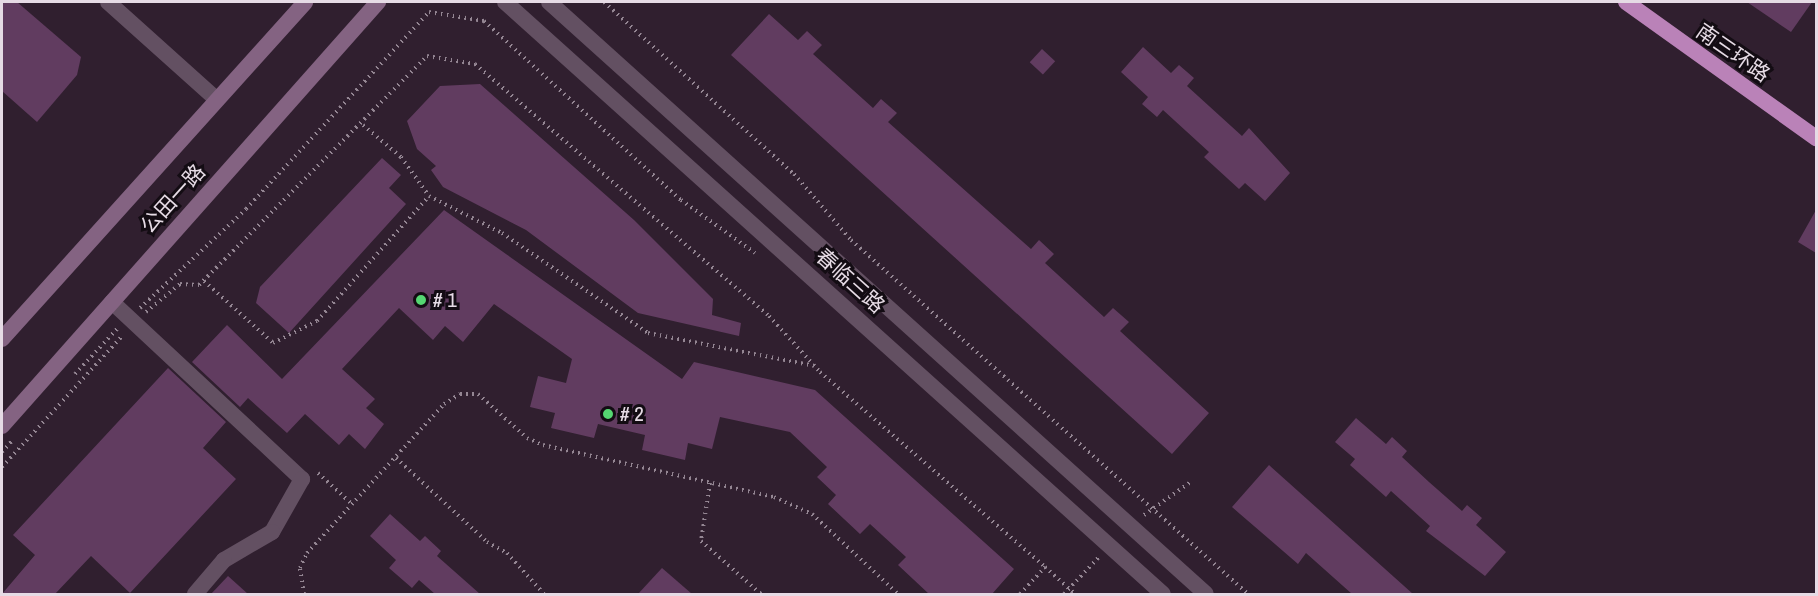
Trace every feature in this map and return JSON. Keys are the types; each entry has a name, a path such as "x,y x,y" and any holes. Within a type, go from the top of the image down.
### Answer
{"highway":[{"name":"南三环路","path":"1626,2 1816,138"}],"main road":[{"name":"公田一路","path":"2,339 305,2"},
{"name":"公田一路","path":"2,426 378,2"}],"street":[{"path":"108,2 216,99"},
{"name":"春临三路","path":"505,2 1163,594"},
{"name":"春临三路","path":"549,2 1206,594"},
{"path":"112,302 127,324 302,479 272,532 224,560 195,594"}],"path":[{"path":"604,2 794,174 851,240 1248,594"},
{"path":"73,376 246,209 429,12 484,21 681,200 763,259"},
{"path":"150,322 142,315 180,284 200,285 363,125 427,56 475,64 769,316 815,366 1076,594"},
{"path":"363,125 400,157 429,196 502,233 648,333 815,366"},
{"path":"204,280 273,343 317,321 429,196"},
{"path":"2,467 127,324"},
{"path":"304,594 300,568 307,553 353,506 444,404 460,394 478,394 527,438 543,445 774,497 812,514 898,594"},
{"path":"2,452 17,435"},
{"path":"396,459 487,542 507,553 544,594"},
{"path":"312,468 353,506"},
{"path":"710,483 701,541 761,594"},
{"path":"1089,550 1106,565"},
{"path":"1020,594 1045,567"}],"building":[{"path":"2,2 17,2 81,57 77,75 37,122 2,91"},
{"path":"1747,2 1812,2 1791,32"},
{"path":"769,14 798,40 807,31 822,45 813,54 873,108 881,99 897,113 888,122 1031,249 1039,240 1054,254 1045,263 1104,317 1113,308 1129,322 1120,331 1209,413 1172,454 731,55"},
{"path":"1143,47 1171,73 1179,65 1194,78 1187,86 1242,136 1249,128 1290,173 1265,201 1245,183 1239,189 1204,157 1209,152 1163,110 1157,117 1142,104 1148,97 1121,72"},
{"path":"1042,49 1055,61 1043,74 1030,62"},
{"path":"480,84 634,220 713,299 712,315 741,323 739,336 638,313 526,230 443,187 431,170 436,166 417,149 407,121 440,86"},
{"path":"382,158 401,175 389,188 406,204 289,333 256,303 260,287"},
{"path":"444,210 682,379 694,362 815,390 1014,569 992,594 929,594 898,565 906,557 870,524 860,534 828,504 836,495 817,477 827,467 790,432 720,417 712,449 688,443 685,460 642,450 645,435 598,424 594,438 551,428 555,413 530,407 538,376 566,383 572,359 494,304 463,342 445,326 433,340 399,308 342,369 375,399 366,408 384,424 365,449 349,434 339,445 305,414 287,433 248,398 240,407 192,362 227,325 282,379"},
{"path":"1816,210 1816,253 1798,242"},
{"path":"168,368 226,422 203,448 236,479 130,593 91,556 55,594 2,594 35,555 13,535"},
{"path":"1356,418 1386,444 1392,437 1407,451 1402,457 1429,482 1462,511 1467,505 1482,518 1476,525 1506,552 1485,576 1426,531 1430,526 1391,491 1386,497 1350,465 1355,459 1335,442"},
{"path":"1269,465 1413,594 1352,594 1306,553 1298,564 1232,507"},
{"path":"390,514 420,541 425,536 441,551 437,556 480,594 435,594 419,580 412,588 389,568 396,560 370,536"},
{"path":"662,568 692,594 638,594"},
{"path":"228,576 248,594 211,594"}],"place":[{"name":"# 1","path":"421,300"},
{"name":"# 2","path":"608,414"}]}
